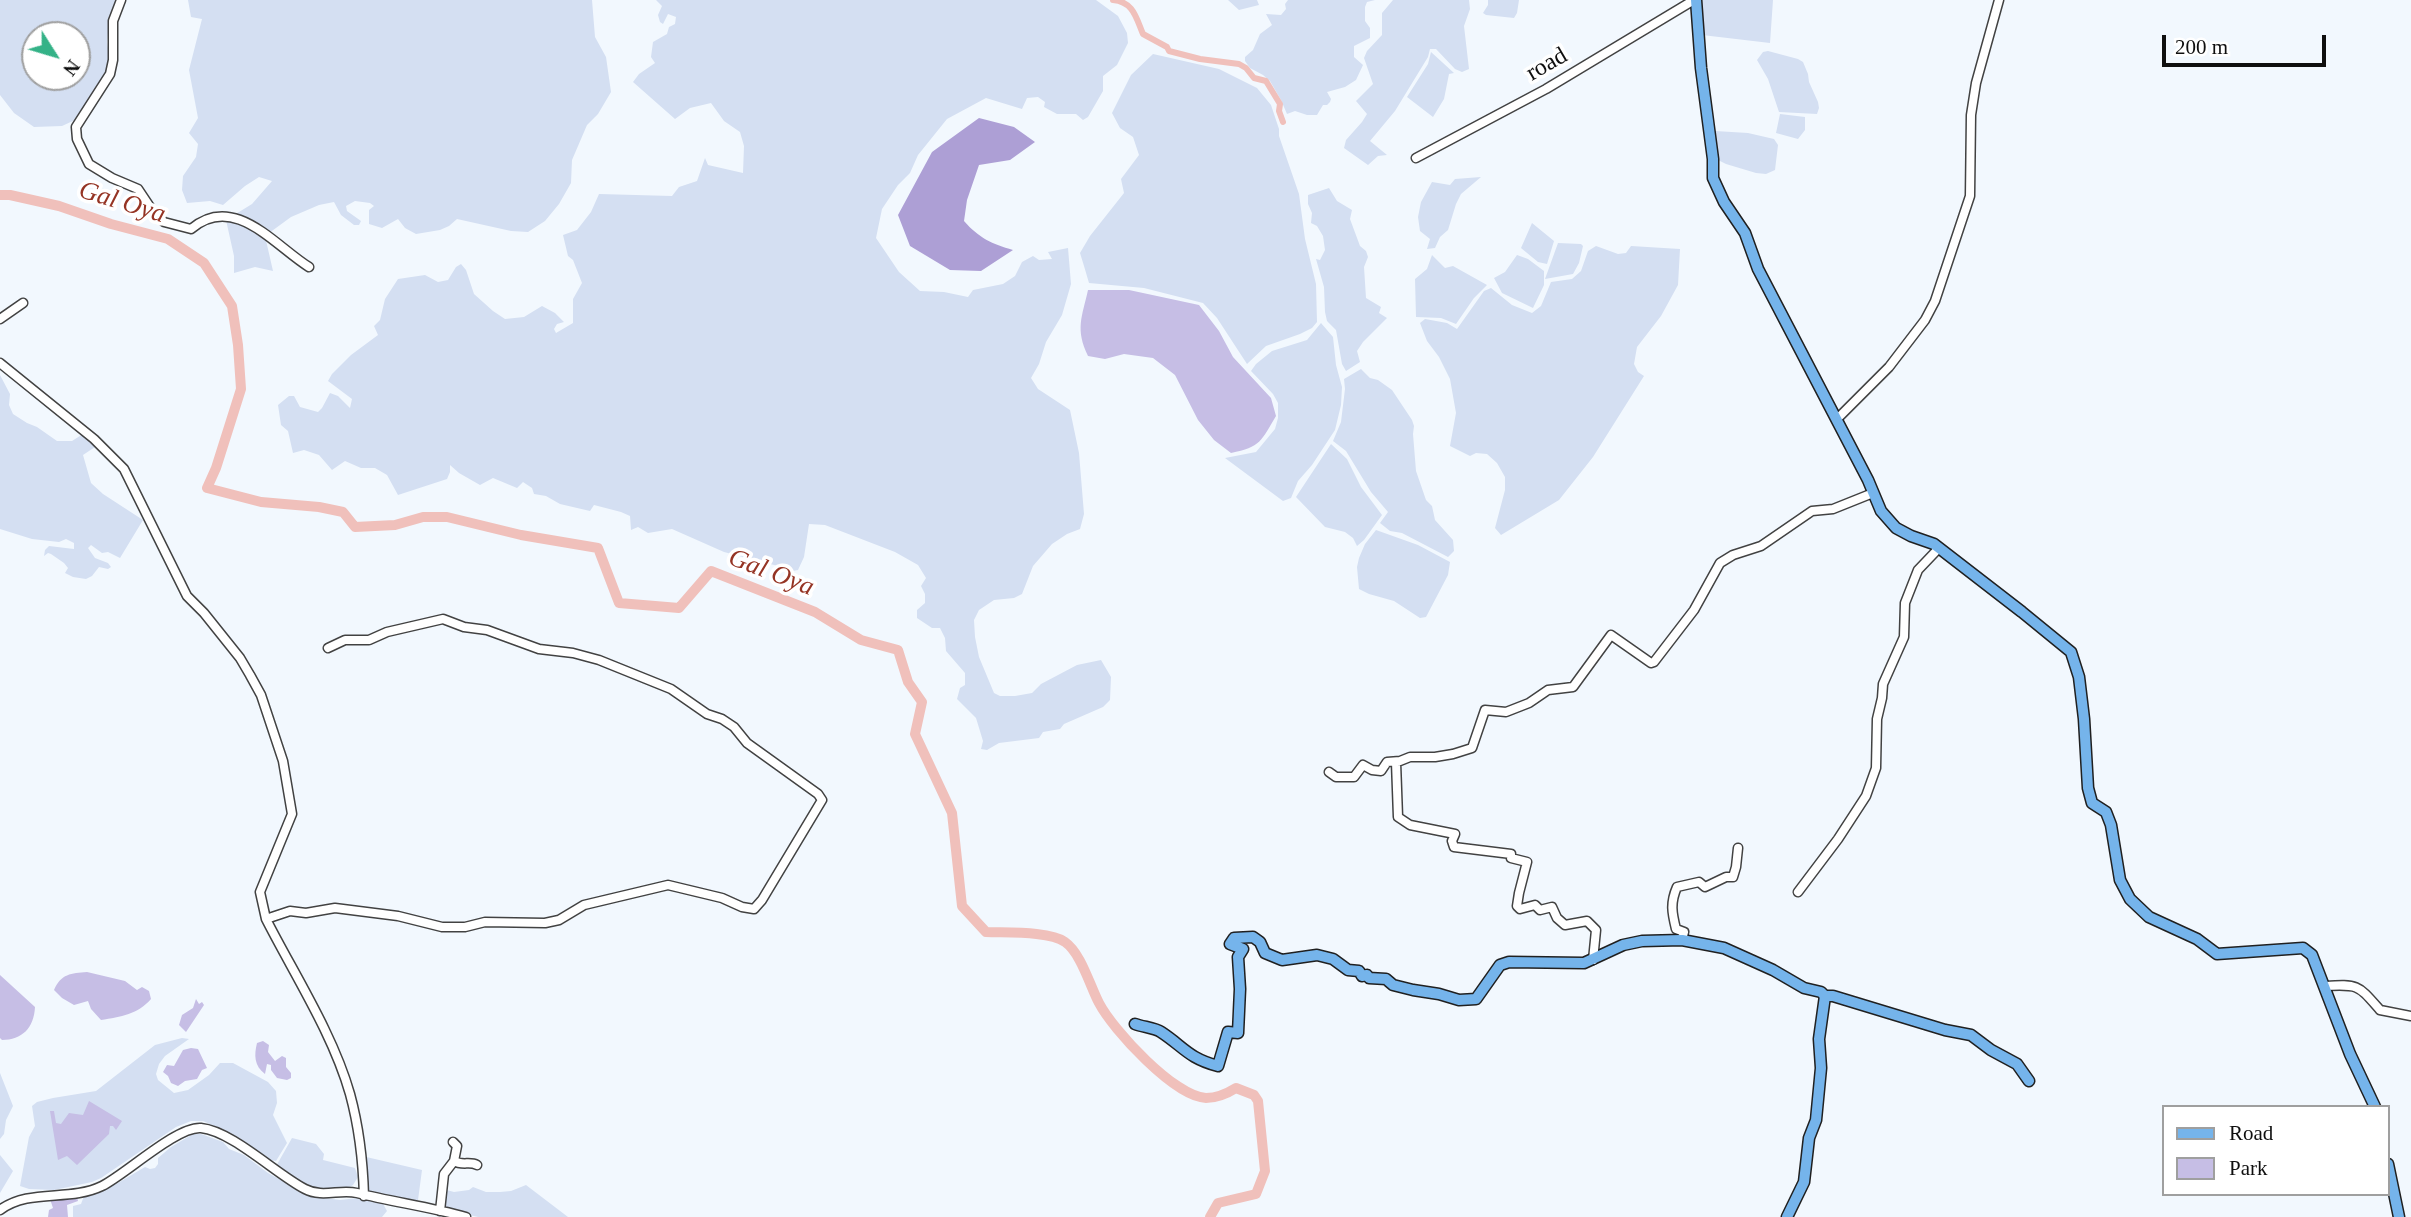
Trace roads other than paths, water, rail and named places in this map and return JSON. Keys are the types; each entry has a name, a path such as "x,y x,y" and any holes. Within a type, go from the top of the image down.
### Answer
{"main road":[{"path":"1695,0 1715,186 1745,233 1758,269 1837,419 1881,511 1896,528 1939,548 2071,652 2079,677 2088,788 2092,803 2106,811 2111,825 2120,880 2130,899 2149,917 2197,939 2217,954 2304,948 2312,955 2350,1054 2374,1105"},
{"path":"1135,1024 1159,1030 1185,1052 1218,1066 1228,1032 1238,1033 1238,957 1243,949 1230,944 1234,939 1253,937 1260,942 1265,953 1282,960 1317,955 1333,959 1348,971 1359,971 1362,976 1385,979 1393,985 1459,1000 1476,999 1500,965 1509,962 1584,963 1623,945 1642,941 1682,940 1724,948 1825,996 1970,1035 2017,1064 2029,1081"},
{"path":"1787,1217 1804,1182 1809,1138 1816,1120 1821,1068 1819,1040 1825,996"},
{"path":"2390,1174 2399,1217"}],"street":[{"path":"121,0 113,20 113,60 110,74 76,127 77,139 89,164 111,178 138,189 154,213 164,222 191,229 202,219 220,215 239,219 275,239 309,267"},
{"name":"road","path":"1416,159 1546,89 1695,0"},
{"path":"1837,419 1889,367 1925,320 1935,301 1970,196 1969,142 1975,94 1999,0"},
{"path":"0,319 23,303"},
{"path":"0,363 94,439 124,469 187,596 240,658 261,695 283,761 292,814 260,892 266,919 327,1038 349,1093 363,1161 364,1196"},
{"path":"1329,772 1336,777 1354,777 1363,765 1381,771 1387,762 1410,757 1435,757 1472,748 1485,710 1506,712 1520,708 1548,690 1573,687 1611,635 1651,663 1654,662 1695,610 1720,564 1727,558 1761,547 1812,511 1833,509 1873,493"},
{"path":"1798,892 1866,796 1876,768 1877,719 1883,684 1904,636 1905,603 1918,570 1939,548"},
{"path":"266,919 290,911 306,913 335,908 398,916 442,926 465,927 485,922 545,923 559,920 584,905 668,885 754,909 822,800 818,794 747,743 734,727 722,719 707,714 671,689 599,660 573,653 540,649 487,630 443,619 387,632 369,640 345,640 328,648"},
{"path":"1396,762 1398,817 1410,825 1455,834 1452,841 1454,847 1511,854 1511,858 1527,862 1517,906 1521,909 1535,905 1540,911 1552,907 1557,918 1565,925 1587,921 1596,930 1593,960"},
{"path":"1682,940 1684,932 1676,929 1671,901 1677,887 1699,883 1705,887 1733,877 1738,848"},
{"path":"2325,986 2347,985 2357,988 2366,992 2380,1010 2411,1016"},
{"path":"0,1210 13,1202 33,1197 77,1194 97,1188 134,1166 170,1139 192,1128 208,1130 225,1137 281,1176 320,1194 355,1192 466,1217"},
{"path":"440,1211 444,1174 454,1161 457,1146 453,1142"},
{"path":"454,1161 458,1164 477,1165"}],"waterway":[{"path":"1113,0 1130,7 1143,34 1167,47 1169,51 1200,59 1239,64 1254,78 1266,81 1280,104 1279,111 1283,122"},
{"name":"Gal Oya","path":"0,195 59,206 111,224 168,239 204,263 232,306 241,389 207,488 261,502 343,512 355,527 395,525 423,517 447,517 521,535 598,548 619,603 679,608 711,571 815,612 861,640 898,650 908,682 922,702 915,734 952,813 962,906 986,932 1039,934 1058,938 1071,947 1106,1015 1131,1045 1178,1087 1206,1098 1222,1095 1236,1088 1254,1095 1258,1101 1265,1171 1256,1194 1218,1203 1210,1217"}]}
